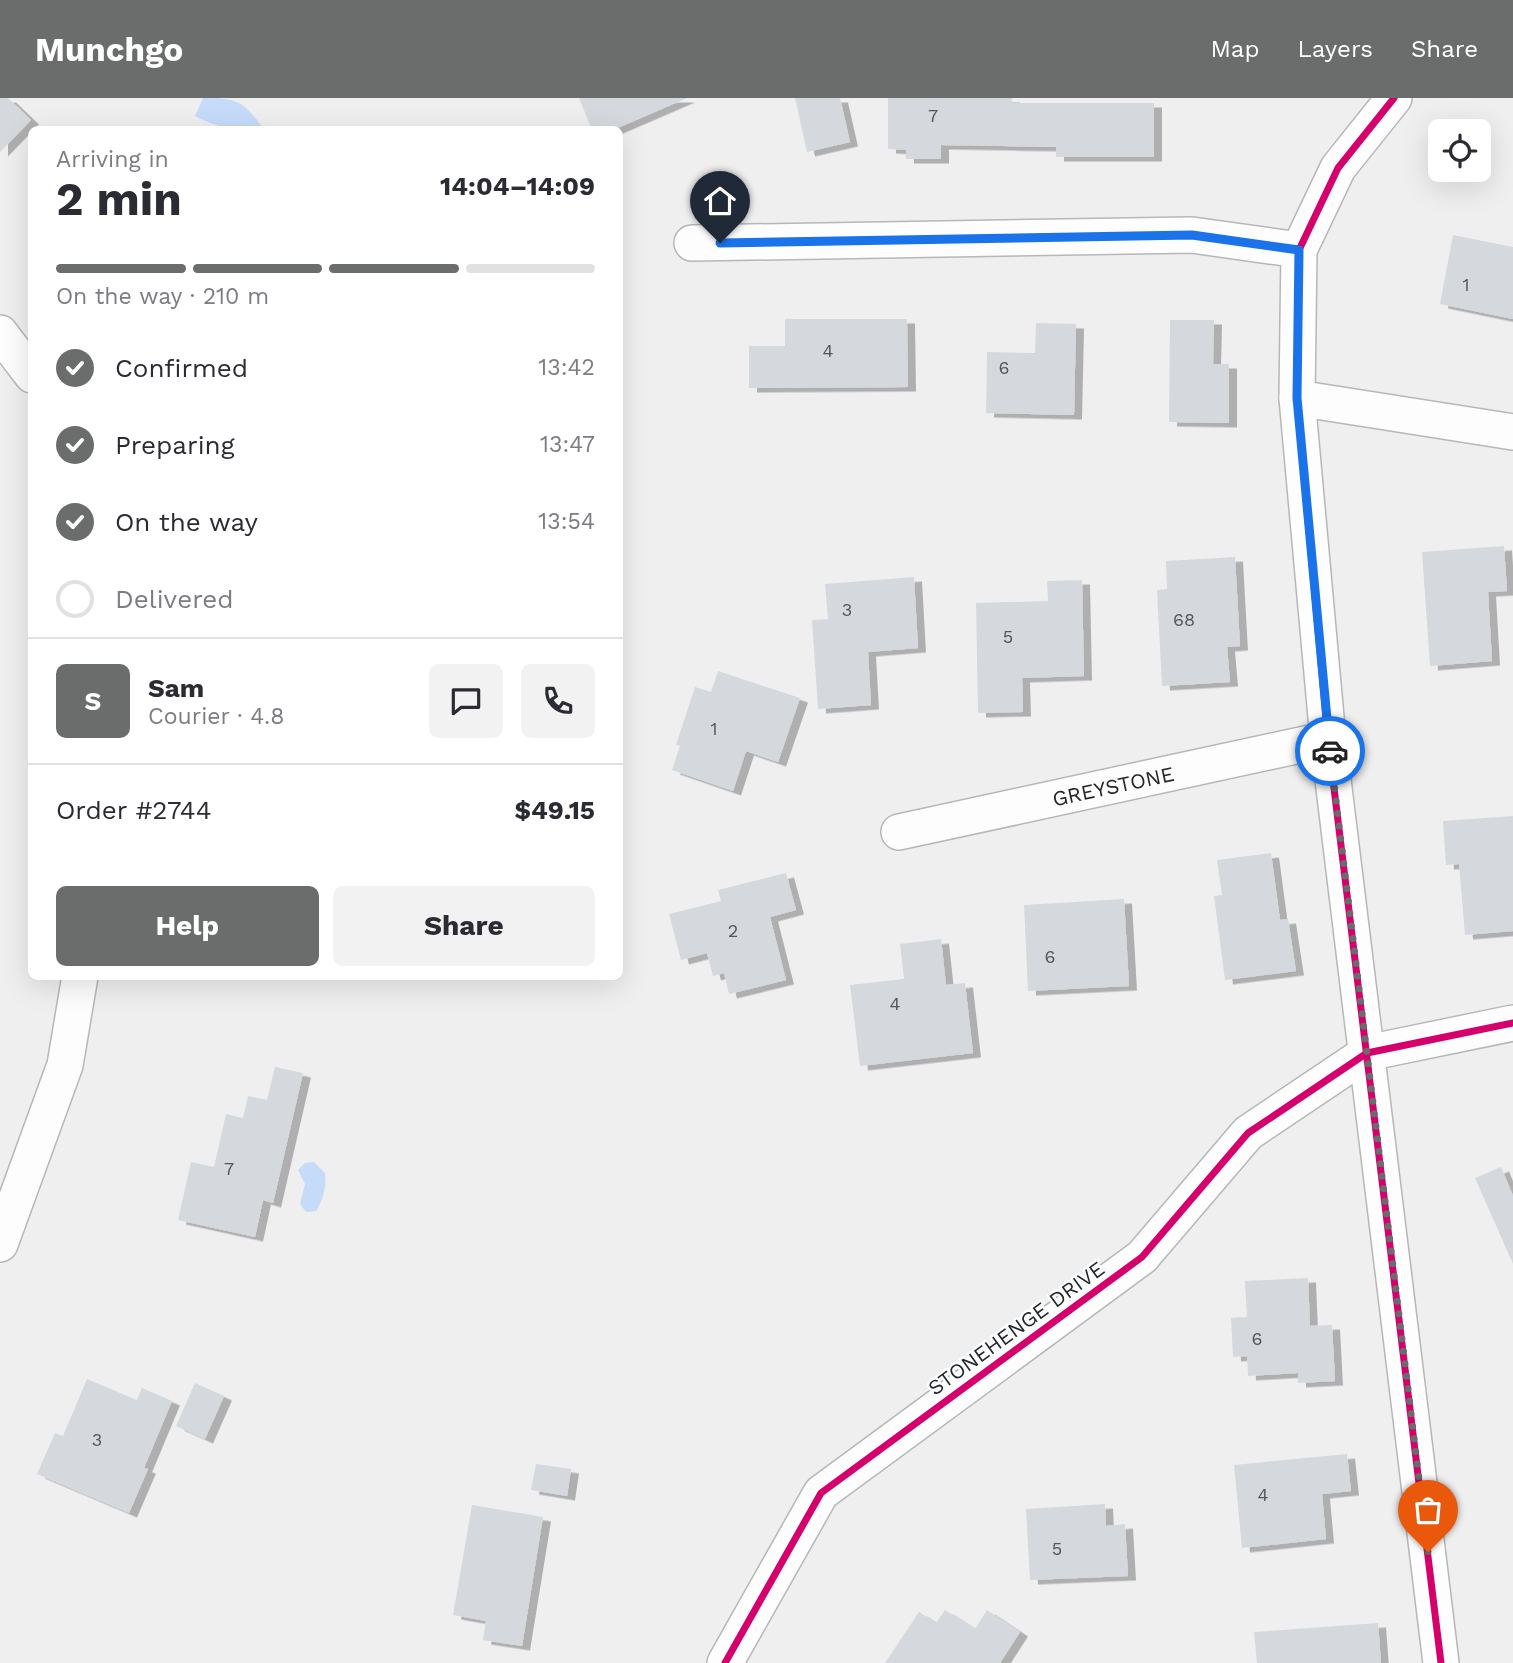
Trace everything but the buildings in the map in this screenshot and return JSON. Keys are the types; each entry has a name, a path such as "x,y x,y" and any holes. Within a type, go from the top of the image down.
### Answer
{"street":[{"path":"1394,98 1338,168 1299,250 1297,398 1328,739 1441,1663"},
{"path":"692,243 1192,235 1299,250"},
{"path":"0,333 28,370"},
{"path":"1297,398 1513,432"},
{"name":"GREYSTONE","path":"899,832 1328,739"},
{"path":"0,1244 65,1065 79,980"},
{"name":"STONEHENGE DRIVE","path":"725,1663 821,1493 1142,1257 1248,1133 1367,1054 1513,1023"}],"water":[{"path":"203,98 232,100 251,112 262,126 220,126 195,116"},
{"path":"314,1162 325,1173 325,1188 316,1211 306,1212 300,1204 305,1184 298,1170 305,1163"}],"cycle path":[{"path":"1394,98 1338,168 1299,250 1297,398 1328,739 1441,1663"},
{"path":"725,1663 821,1493 1142,1257 1248,1133 1367,1053 1513,1023"}],"way so far":[{"path":"1330,751 1428,1552"}],"route":[{"path":"720,243 1192,235 1299,250 1297,398 1330,751"}]}
